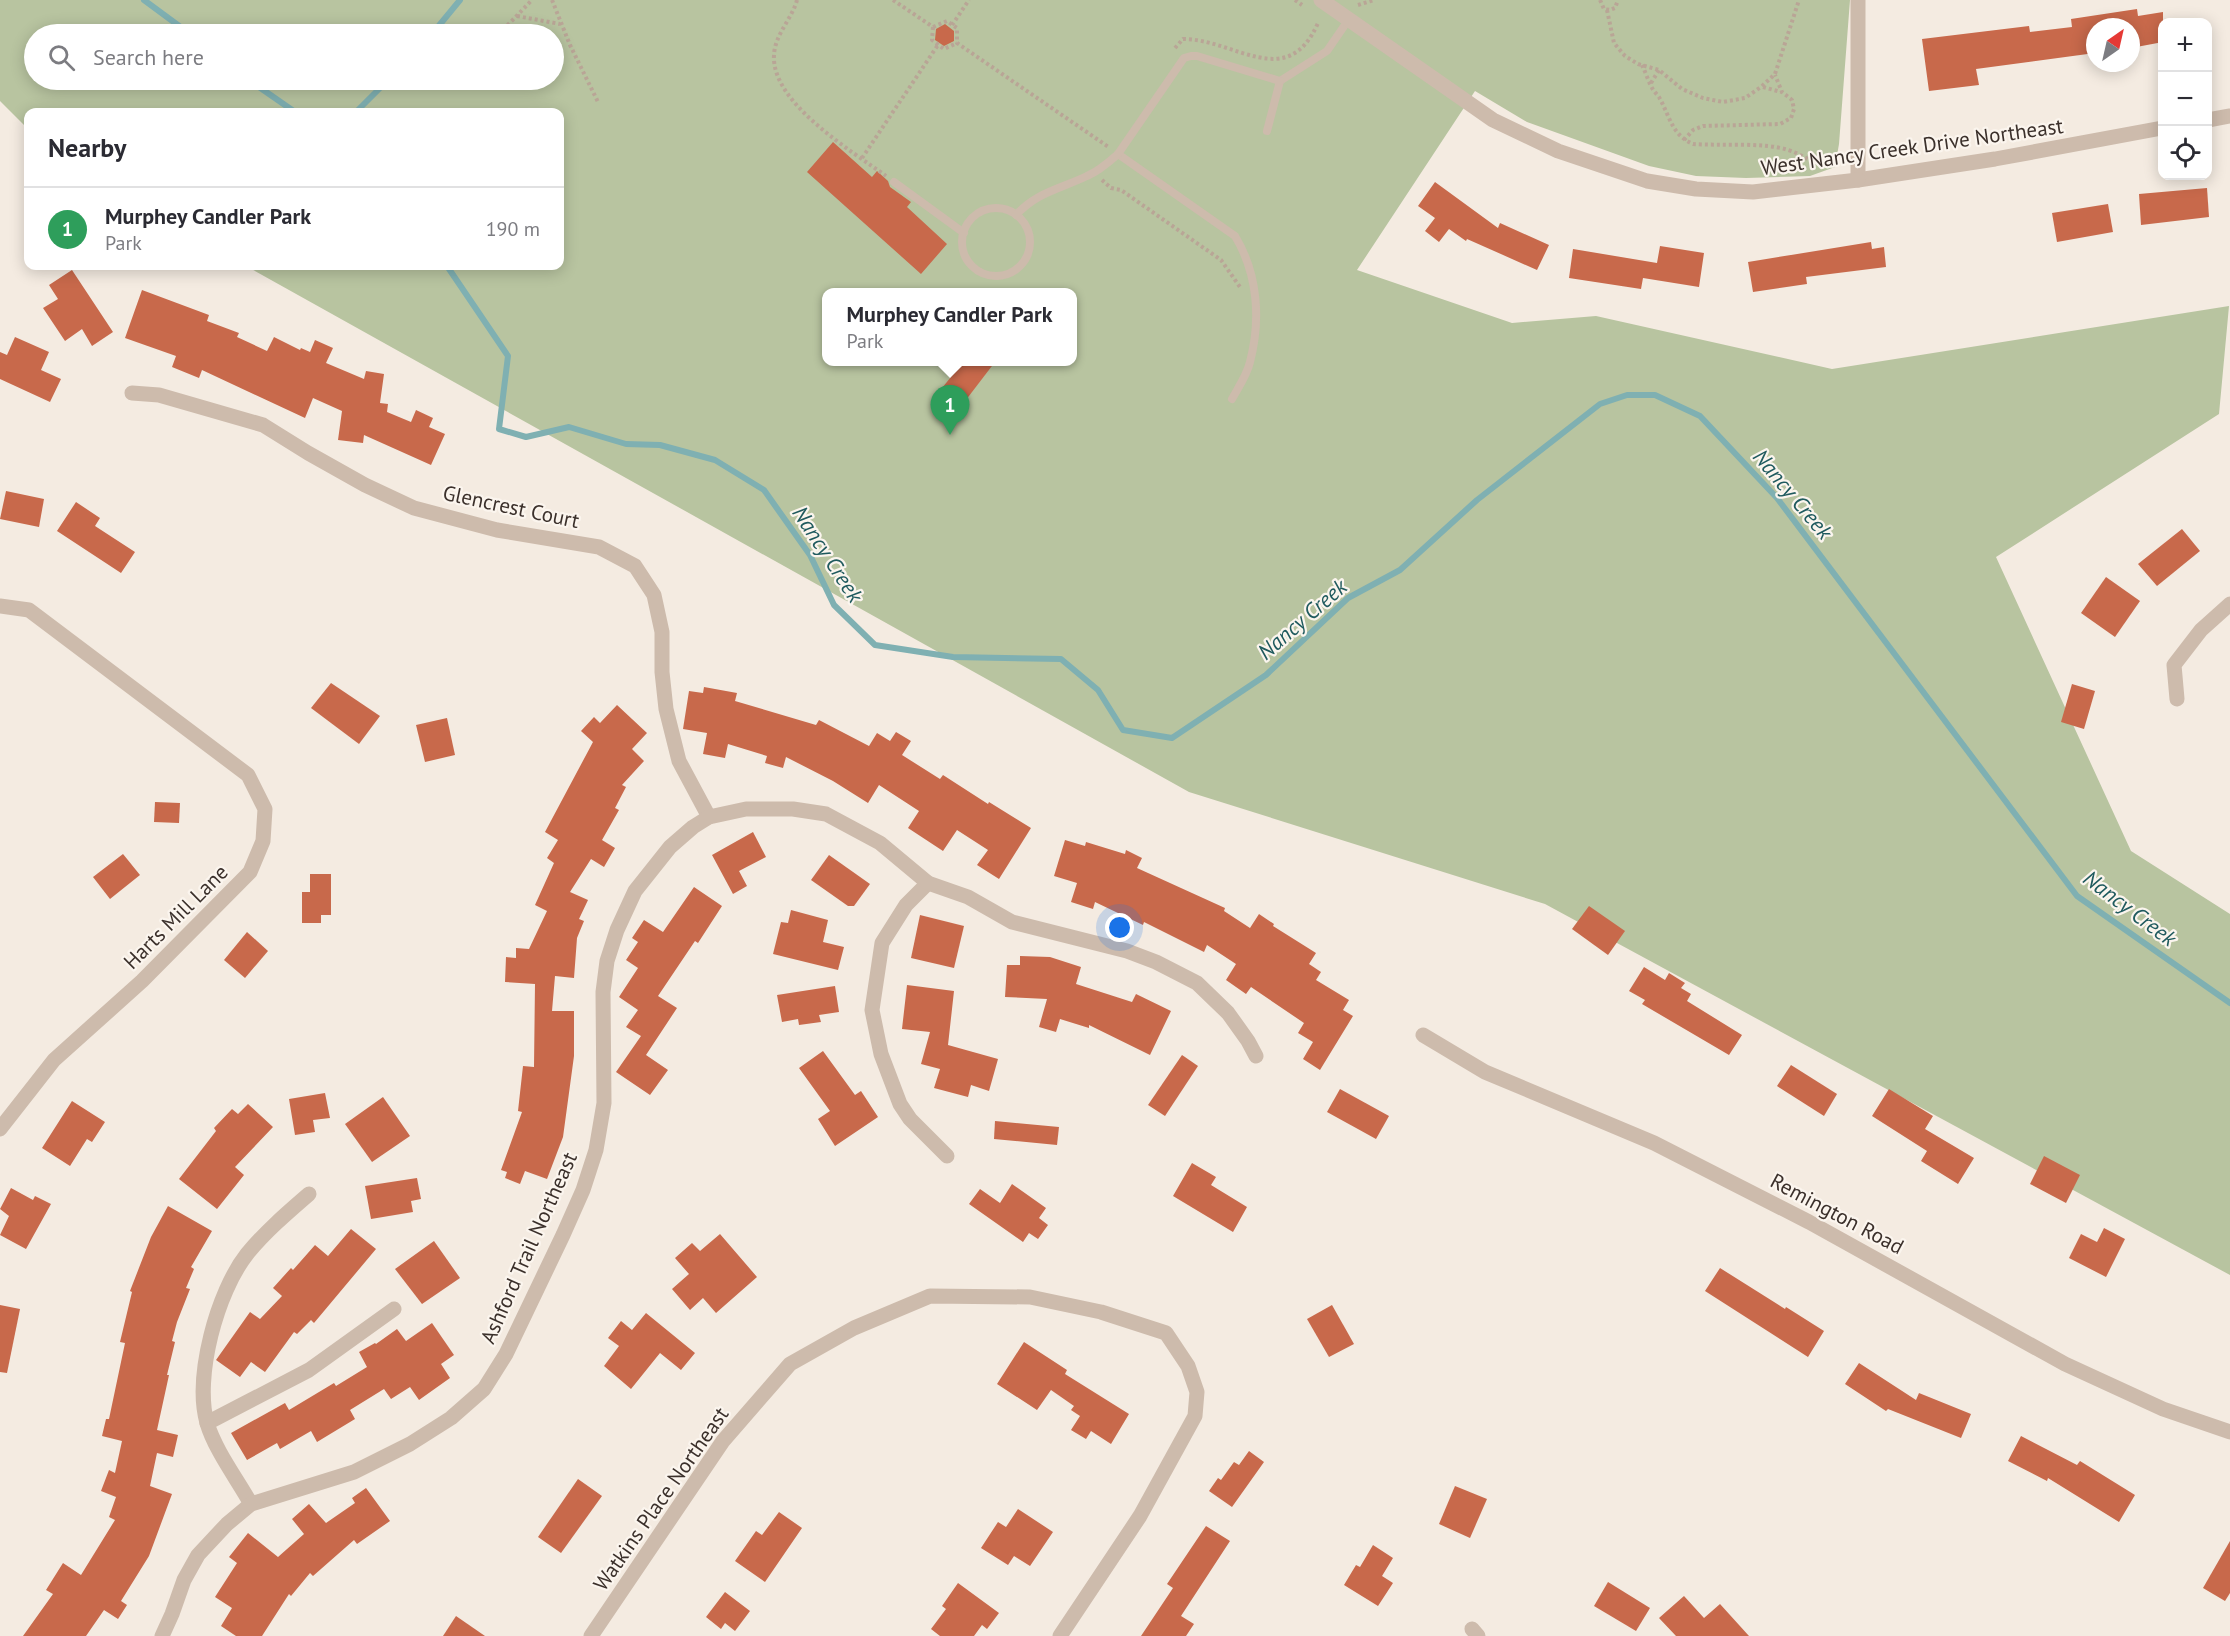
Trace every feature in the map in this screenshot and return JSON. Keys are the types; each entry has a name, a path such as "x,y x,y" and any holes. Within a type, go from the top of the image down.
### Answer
{"street":[{"name":"West Nancy Creek Drive Northeast","path":"1321,0 1351,13 1493,120 1558,151 1647,181 1696,189 1753,192 1858,180 1995,159 2158,129"},
{"path":"1858,0 1858,180"},
{"path":"2212,119 2230,116"},
{"name":"Glencrest Court","path":"132,393 159,395 263,425 356,480 414,508 497,530 599,547 635,566 654,595 662,632 662,672 666,709 679,761 709,817"},
{"path":"2177,699 2174,665 2201,630 2230,604"},
{"name":"Harts Mill Lane","path":"0,606 29,610 248,775 265,809 263,841 250,872 142,981 54,1060 0,1129"},
{"name":"Ashford Trail Northeast","path":"162,1636 184,1580 198,1556 227,1524 251,1504 354,1472 410,1444 451,1418 484,1389 506,1354 563,1235 583,1190 596,1150 604,1103 603,992 607,960 616,930 636,891 670,847 693,827 709,817 746,809 793,808 826,814 880,843 928,883 968,897 1012,922 1127,951 1156,962 1197,983 1228,1013 1256,1056"},
{"path":"928,883 906,905 882,943 872,1010 881,1054 900,1104 910,1119 947,1156"},
{"name":"Remington Road","path":"1423,1035 1485,1071 1654,1143 1809,1221 2066,1364 2163,1409 2230,1432"},
{"path":"251,1504 214,1440 207,1423 203,1389 210,1335 226,1291 246,1256 273,1226 309,1194"},
{"name":"Watkins Place Northeast","path":"591,1636 723,1442 790,1364 854,1328 930,1296 1030,1297 1101,1312 1166,1334 1188,1366 1197,1392 1195,1416 1140,1516 1060,1636"},
{"path":"207,1423 309,1371 394,1309"}],"lane":[{"path":"1267,131 1280,81 1327,51 1351,13"},
{"path":"1016,215 1035,197 1088,176 1118,153 1184,58 1197,56 1280,81"},
{"path":"1118,153 1235,236 1245,252 1257,301 1256,331 1250,364 1232,399"},
{"path":"894,182 964,232"},
{"path":"994,208 1006,210 1016,215 1024,223 1029,233 1028,254 1023,264 1015,271 994,276 974,269 967,260 963,249 964,232 973,217 983,211 994,208"}],"path":[{"path":"508,24 532,0"},
{"path":"552,0 561,24"},
{"path":"797,0 779,34 774,54 776,72 789,96 812,121 894,182"},
{"path":"893,0 933,27"},
{"path":"952,25 969,0"},
{"path":"1295,0 1302,4"},
{"path":"1351,13 1374,0"},
{"path":"1600,0 1602,7 1607,10 1614,43 1625,56 1642,65 1659,70 1682,89 1703,98 1723,102 1744,98 1775,74 1799,0"},
{"path":"1607,10 1615,8 1618,0"},
{"path":"516,16 561,24"},
{"path":"933,27 947,21 957,28 957,43"},
{"path":"933,27 932,40 938,45 944,49 957,43"},
{"path":"564,30 598,102"},
{"path":"957,43 1118,153"},
{"path":"862,158 938,45"},
{"path":"1642,65 1665,107 1669,121 1684,140 1693,144 1788,150 1808,161 1833,162"},
{"path":"1651,84 1659,70"},
{"path":"1775,74 1782,92"},
{"path":"1684,140 1693,130 1703,126 1780,124 1791,118 1794,109 1792,100 1782,92 1761,87"},
{"path":"1102,179 1110,188 1121,189 1221,260 1241,288 1242,297"}],"green space":[{"path":"0,0 1850,0 1839,144 1835,167 1810,176 1746,178 1696,176 1649,166 1527,122 1475,91 1357,270 1512,323 1596,316 1832,369 2229,306 2219,414 1996,557 2131,851 2230,914 2230,1275 1545,904 1189,792 253,270 564,270 564,108 24,108 24,125 0,101"}],"building":[{"path":"2137,9 2138,16 2163,12 2163,18 2158,18 2158,43 2140,46 2140,18 2086,18 2086,54 1976,69 1979,85 1929,91 1922,39 2029,26 2030,32 2072,27 2071,19"},
{"path":"945,24 954,31 954,41 944,46 935,40 936,29"},
{"path":"833,142 872,177 877,171 888,181 890,187 911,202 907,207 947,244 921,274 807,172"},
{"path":"1435,182 1498,228 1500,223 1549,245 1537,270 1467,239 1466,241 1449,229 1439,242 1425,231 1435,218 1418,206"},
{"path":"2207,188 2209,217 2141,225 2139,194"},
{"path":"2108,204 2113,232 2057,242 2052,213"},
{"path":"1871,242 1872,249 1884,247 1886,267 1806,277 1807,284 1753,292 1748,262"},
{"path":"1660,246 1704,253 1699,287 1643,278 1641,289 1569,278 1573,249 1657,263"},
{"path":"72,270 113,332 92,346 82,329 65,341 43,308 58,299 49,285"},
{"path":"142,290 209,315 207,321 239,333 237,337 267,351 274,337 300,350 301,348 310,352 315,340 333,348 326,363 364,379 366,371 384,374 380,403 388,404 387,412 411,422 416,410 433,418 429,427 445,434 431,465 364,435 363,443 338,440 342,411 313,398 305,418 202,370 199,378 172,367 176,356 125,338"},
{"path":"15,337 49,352 41,370 61,379 50,402 0,379 0,352 7,355"},
{"path":"960,366 992,366 959,409 938,393"},
{"path":"6,491 44,499 39,527 0,519"},
{"path":"76,502 100,518 95,526 135,552 121,573 57,531"},
{"path":"2182,529 2200,551 2157,586 2138,564"},
{"path":"2106,577 2140,601 2115,637 2081,613"},
{"path":"331,683 380,716 359,744 311,708"},
{"path":"2072,684 2095,691 2084,729 2061,722"},
{"path":"704,687 737,693 735,701 816,725 819,720 869,746 877,733 890,741 896,732 911,741 902,755 940,779 943,775 1031,828 999,879 977,865 988,850 957,830 943,851 908,828 919,811 879,785 868,803 833,781 786,757 783,768 765,763 767,756 728,744 725,758 703,754 707,733 683,729 689,691 703,693"},
{"path":"617,705 647,733 632,749 644,761 622,785 626,787 615,808 619,810 602,840 615,848 604,867 591,859 570,892 588,900 579,919 584,921 577,938 574,978 555,976 552,1011 574,1011 574,1056 563,1137 547,1179 525,1171 520,1184 505,1178 507,1172 501,1170 522,1112 518,1111 523,1066 534,1067 535,984 505,982 506,957 516,958 516,948 529,949 547,911 535,905 554,863 547,858 558,840 545,832 593,742 581,731 594,717 600,723"},
{"path":"447,718 455,755 425,762 416,725"},
{"path":"155,802 180,803 179,823 154,822"},
{"path":"753,832 766,857 739,871 747,886 733,894 712,855"},
{"path":"1065,840 1085,846 1086,842 1125,854 1126,850 1142,858 1137,868 1225,908 1224,911 1250,928 1259,914 1274,924 1273,926 1316,953 1309,964 1321,972 1316,980 1349,1000 1343,1010 1353,1016 1320,1070 1303,1059 1313,1042 1298,1033 1304,1023 1251,987 1246,994 1226,980 1236,964 1207,945 1204,952 1144,922 1143,925 1095,902 1093,909 1071,902 1077,883 1054,876"},
{"path":"123,854 140,875 110,899 93,877"},
{"path":"829,855 870,884 854,906 848,906 811,880"},
{"path":"310,874 331,874 331,915 321,915 321,923 302,923 302,892 310,892"},
{"path":"694,887 722,906 698,943 695,941 658,996 677,1008 646,1055 668,1070 650,1095 616,1072 641,1036 626,1027 638,1010 619,997 638,968 626,960 638,942 632,938 644,920 663,932"},
{"path":"1589,906 1625,931 1608,955 1572,929"},
{"path":"791,910 828,920 823,942 844,947 838,970 773,954 781,922 788,923"},
{"path":"920,915 964,926 954,968 911,958"},
{"path":"247,932 268,951 245,978 224,960"},
{"path":"1020,956 1050,957 1081,967 1076,984 1132,1002 1136,994 1171,1011 1150,1055 1089,1025 1089,1028 1060,1019 1056,1032 1039,1027 1047,999 1005,997 1007,965 1020,965"},
{"path":"1644,967 1665,980 1669,973 1685,983 1681,988 1691,994 1687,1001 1742,1035 1729,1055 1642,1004 1645,1000 1629,991"},
{"path":"907,985 954,991 948,1045 998,1059 989,1091 971,1085 968,1097 934,1088 940,1069 921,1064 930,1032 902,1029"},
{"path":"835,986 839,1012 819,1015 821,1022 799,1025 798,1019 782,1022 777,995"},
{"path":"823,1051 855,1095 861,1091 878,1117 835,1146 818,1119 830,1111 799,1068"},
{"path":"1182,1055 1198,1066 1165,1116 1148,1105"},
{"path":"1791,1065 1837,1094 1824,1116 1777,1086"},
{"path":"1340,1089 1389,1116 1376,1139 1327,1112"},
{"path":"1889,1089 1933,1116 1925,1129 1974,1158 1958,1184 1921,1161 1927,1151 1872,1116"},
{"path":"325,1093 330,1118 313,1120 315,1132 295,1135 289,1099"},
{"path":"383,1097 410,1136 372,1162 345,1124"},
{"path":"72,1101 105,1122 92,1142 87,1139 70,1166 42,1148"},
{"path":"248,1104 273,1127 235,1167 244,1175 217,1209 179,1179 216,1131 214,1128 232,1109 238,1114"},
{"path":"995,1121 1059,1127 1057,1145 994,1139"},
{"path":"2044,1156 2080,1175 2066,1203 2030,1184"},
{"path":"1192,1163 1216,1177 1211,1185 1247,1207 1233,1232 1173,1196"},
{"path":"417,1178 421,1199 411,1201 413,1212 371,1219 365,1186"},
{"path":"1012,1184 1046,1208 1039,1218 1048,1225 1038,1239 1029,1233 1023,1242 969,1204 980,1189 1000,1203"},
{"path":"11,1188 33,1200 35,1196 51,1204 26,1249 0,1235 9,1216 0,1209"},
{"path":"168,1206 212,1231 191,1267 194,1269 186,1288 190,1289 172,1341 175,1342 157,1430 178,1435 173,1457 157,1453 150,1486 172,1494 149,1556 121,1601 127,1605 118,1619 104,1610 86,1636 23,1636 53,1594 46,1590 63,1563 81,1575 115,1520 109,1517 116,1497 101,1491 109,1470 115,1473 122,1441 102,1436 106,1419 109,1419 125,1343 120,1342 132,1292 130,1291 151,1237"},
{"path":"2104,1228 2125,1239 2106,1277 2069,1258 2081,1234 2097,1242"},
{"path":"351,1229 376,1249 314,1323 311,1320 297,1334 294,1332 265,1372 251,1362 240,1377 216,1360 250,1312 260,1319 282,1296 273,1288 291,1268 293,1270 315,1245 328,1256"},
{"path":"720,1234 757,1277 716,1313 703,1298 690,1310 672,1289 689,1274 675,1258 692,1243 700,1251"},
{"path":"434,1241 460,1278 422,1304 395,1269"},
{"path":"1720,1268 1824,1331 1808,1357 1705,1291"},
{"path":"0,1305 20,1309 7,1373 0,1372"},
{"path":"1332,1305 1354,1344 1329,1357 1307,1319"},
{"path":"646,1313 695,1353 681,1370 660,1353 631,1389 604,1366 619,1346 608,1338 621,1321 632,1330"},
{"path":"432,1323 454,1355 441,1364 450,1378 419,1400 410,1387 391,1399 384,1389 350,1410 355,1419 317,1442 311,1431 280,1449 277,1443 247,1460 231,1433 285,1403 289,1410 334,1383 336,1386 367,1367 359,1352 376,1344 397,1329 406,1341"},
{"path":"1024,1342 1067,1370 1065,1374 1129,1414 1111,1444 1091,1431 1086,1439 1071,1430 1080,1416 1071,1410 1074,1406 1051,1390 1037,1410 997,1384"},
{"path":"1859,1363 1916,1400 1919,1393 1971,1414 1961,1438 1888,1409 1886,1411 1845,1384"},
{"path":"2021,1436 2077,1465 2080,1461 2135,1495 2119,1522 2048,1478 2047,1481 2008,1461"},
{"path":"1249,1451 1264,1462 1232,1507 1209,1491 1218,1478 1221,1480 1234,1462 1239,1465"},
{"path":"578,1479 602,1496 561,1553 538,1537"},
{"path":"1455,1486 1487,1499 1470,1538 1439,1524"},
{"path":"366,1488 390,1521 357,1544 354,1540 313,1576 310,1573 291,1596 289,1594 262,1636 236,1636 221,1626 232,1608 215,1597 237,1563 229,1557 248,1533 278,1557 304,1534 292,1519 309,1504 326,1523 355,1503 352,1498"},
{"path":"1018,1509 1053,1532 1030,1566 1014,1556 1008,1565 981,1548 998,1522 1006,1527"},
{"path":"779,1512 802,1528 765,1582 735,1561 756,1531 762,1535"},
{"path":"1206,1526 1230,1541 1181,1616 1194,1624 1186,1636 1141,1636 1173,1588 1167,1584"},
{"path":"2230,1541 2230,1593 2225,1601 2203,1588"},
{"path":"1373,1545 1393,1558 1382,1576 1393,1583 1378,1606 1344,1585 1356,1565 1360,1567"},
{"path":"1608,1582 1650,1608 1636,1631 1594,1606"},
{"path":"958,1583 999,1613 987,1629 982,1625 974,1636 940,1636 931,1629 946,1609 942,1606"},
{"path":"725,1592 750,1611 735,1631 725,1623 721,1629 706,1617"},
{"path":"1684,1596 1704,1618 1720,1604 1749,1636 1676,1636 1659,1618"},
{"path":"456,1616 485,1636 443,1636"}],"waterway":[{"name":"Nancy Creek","path":"144,0 176,24"},
{"path":"440,24 460,0"},
{"name":"Nancy Creek","path":"263,90 289,108"},
{"path":"360,108 378,90"},
{"name":"Nancy Creek","path":"450,270 508,356 499,429 526,437 569,427 626,444 660,445 715,460 764,490 810,555 834,605 875,645 953,657 1061,659 1098,690 1123,730 1172,738 1266,675 1348,598 1400,570 1477,500 1600,404 1627,395 1655,395 1700,416 1777,498 2077,896 2230,1003"}],"place":[{"name":"Murphey Candler Park","path":"950,435"}]}
